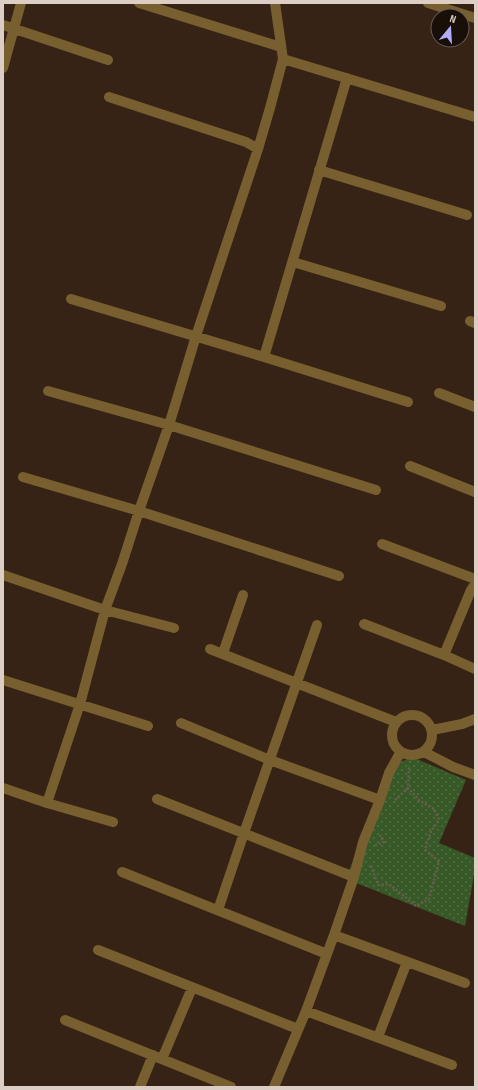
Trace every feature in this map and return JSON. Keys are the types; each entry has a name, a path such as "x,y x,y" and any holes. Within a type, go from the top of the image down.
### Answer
{"street":[{"path":"3,68 8,27 21,3"},
{"path":"139,3 282,47"},
{"path":"47,803 80,704 105,610 169,425 196,336 258,149 283,59 275,3"},
{"path":"428,3 475,18"},
{"path":"8,27 108,60"},
{"path":"283,59 475,118"},
{"path":"264,357 347,78"},
{"path":"109,97 246,142 258,149"},
{"path":"319,170 467,215"},
{"path":"293,262 441,306"},
{"path":"71,299 408,402"},
{"path":"48,392 169,425 376,490"},
{"path":"439,393 475,407"},
{"path":"410,466 475,492"},
{"path":"23,477 139,511 339,576"},
{"path":"382,544 475,579"},
{"path":"3,575 105,610 174,628"},
{"path":"444,655 471,590 475,584"},
{"path":"223,653 243,595"},
{"path":"364,624 444,655 475,669"},
{"path":"218,910 317,625"},
{"path":"210,649 396,722"},
{"path":"3,680 148,726"},
{"path":"424,752 429,746 432,738 432,730 428,722 421,717 412,715 404,716 396,722 392,728 392,742 395,748 405,754 424,752 453,767 475,775"},
{"path":"432,730 462,724 475,719"},
{"path":"181,723 270,760 380,800"},
{"path":"274,1087 306,1011 334,935 354,877 363,842 389,773 405,754"},
{"path":"3,788 47,803 113,822"},
{"path":"157,799 354,877"},
{"path":"122,872 327,954"},
{"path":"334,935 465,983"},
{"path":"98,950 298,1029"},
{"path":"378,1037 407,962"},
{"path":"140,1087 192,988"},
{"path":"306,1011 452,1065"},
{"path":"65,1020 231,1087"}],"path":[{"path":"368,859 378,885 389,884 416,906 429,899 438,861 426,850 431,831 439,820 434,809 420,801 408,788 405,754"},
{"path":"363,842 374,846"}],"green space":[{"path":"412,757 466,780 439,843 475,858 475,869 465,926 346,879 387,768"}]}
